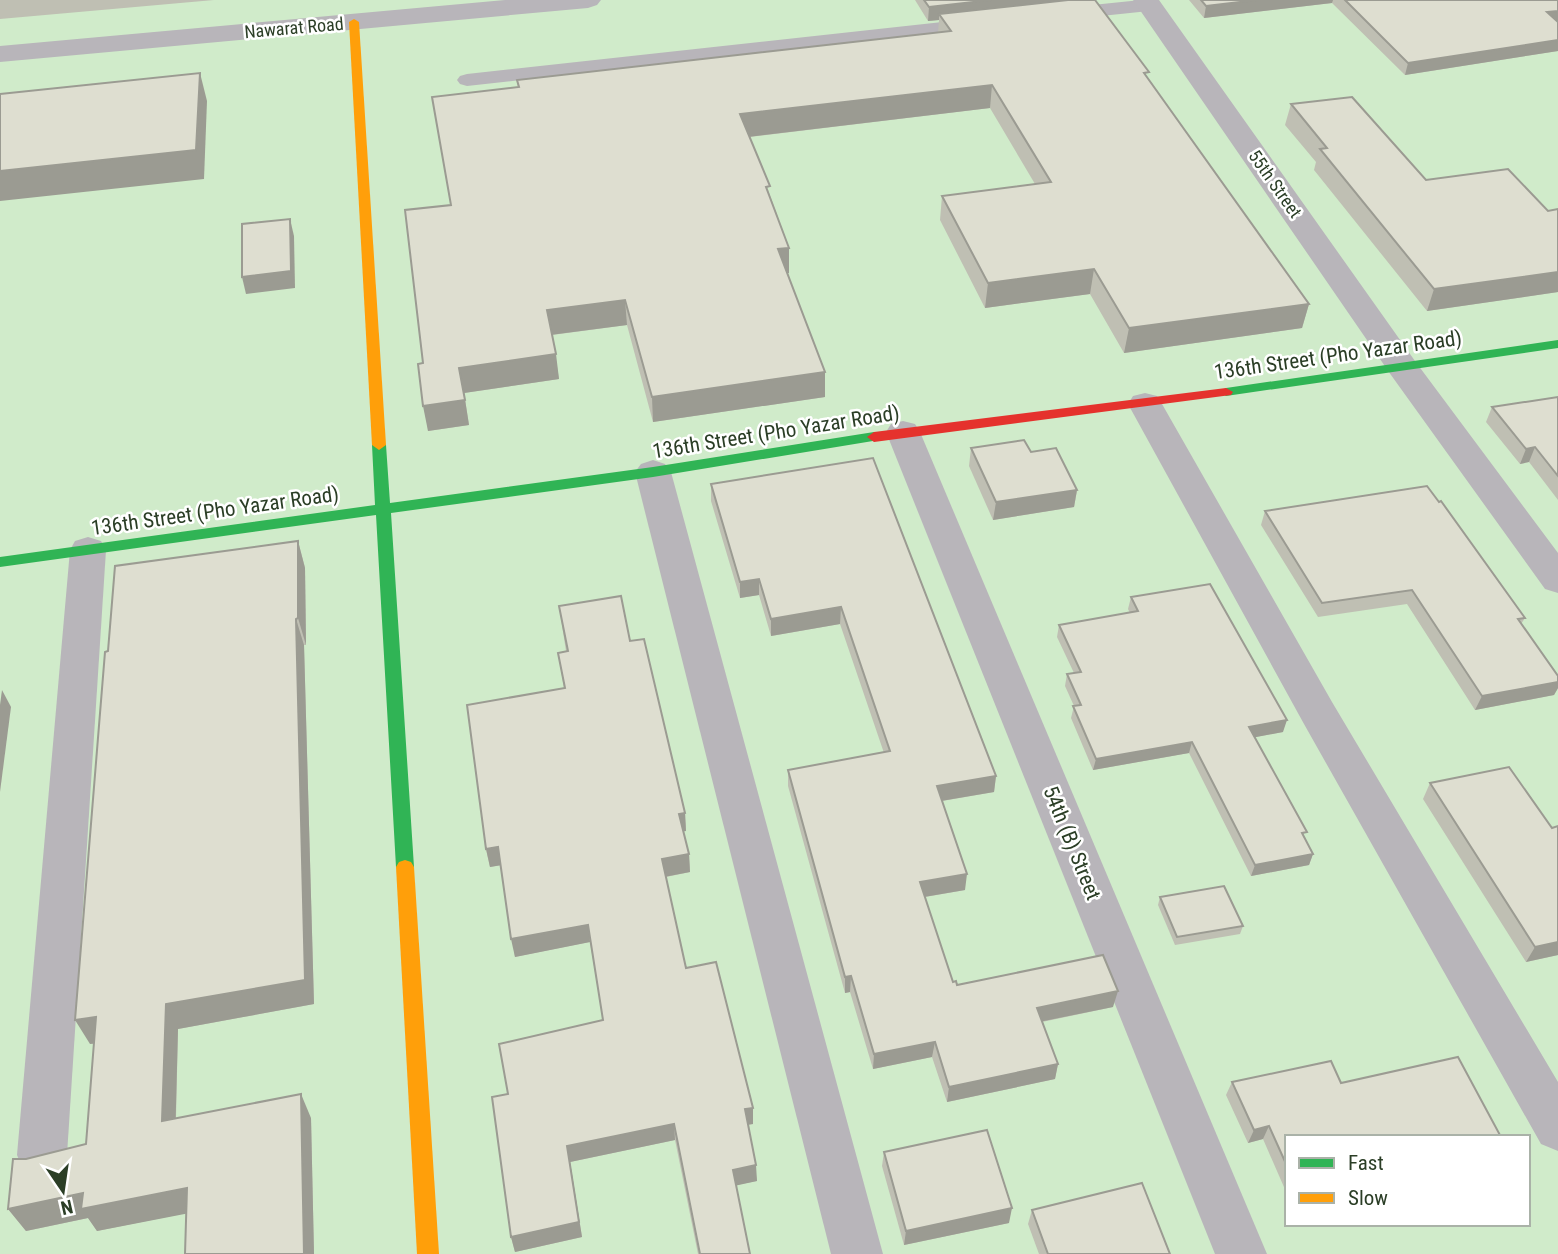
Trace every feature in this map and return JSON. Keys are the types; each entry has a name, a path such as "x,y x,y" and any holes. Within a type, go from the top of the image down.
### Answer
{"street":[{"name":"Nawarat Road","path":"0,54 588,0"},
{"name":"55th Street","path":"1148,2 1403,368 1558,580"},
{"path":"354,22 428,1254"},
{"name":"136th Street (Pho Yazar Road)","path":"0,562 653,472 903,432 1145,404 1558,344"},
{"path":"1145,404 1318,713 1558,1128"},
{"name":"54th (B) Street","path":"903,432 1241,1254"},
{"path":"653,472 857,1254"},
{"path":"42,1155 88,550"}],"lane":[{"path":"1040,17 1148,2"},
{"path":"467,80 999,21"}],"building":[{"path":"924,0 991,0 929,7"},
{"path":"1068,0 1095,0 1149,72 1144,73 1309,304 1129,328 1094,269 988,283 942,196 1051,182 992,85 740,114 770,186 766,187 789,248 778,249 825,372 652,397 625,300 547,310 556,354 459,368 465,400 423,406 418,364 423,363 405,210 451,205 432,97 519,87 517,80 951,31 939,14"},
{"path":"1201,0 1257,0 1206,6"},
{"path":"1345,0 1558,0 1558,11 1547,12 1558,22 1558,40 1408,63"},
{"path":"200,73 196,150 0,171 0,94"},
{"path":"1352,97 1426,180 1508,169 1548,211 1558,209 1558,272 1434,289 1320,149 1327,148 1291,104"},
{"path":"290,219 291,271 242,277 242,224"},
{"path":"1558,397 1558,476 1535,447 1526,449 1492,407"},
{"path":"1024,440 1031,452 1056,448 1077,490 996,502 971,448"},
{"path":"873,458 996,776 937,786 967,874 920,882 953,982 956,981 957,985 1103,955 1118,991 1037,1008 1058,1064 949,1087 935,1042 874,1054 851,976 845,977 788,770 890,751 841,607 771,619 759,579 740,582 711,484"},
{"path":"1427,486 1439,502 1441,501 1525,618 1518,619 1558,676 1558,682 1482,696 1412,590 1322,603 1265,511"},
{"path":"298,541 296,619 305,980 166,1004 162,1121 301,1094 304,1254 185,1254 187,1188 81,1209 83,1193 8,1209 13,1159 26,1159 86,1144 96,1017 75,1020 105,652 108,651 115,566"},
{"path":"1210,584 1287,720 1249,727 1307,832 1302,833 1313,854 1255,865 1192,742 1096,759 1073,706 1081,705 1067,674 1081,672 1059,625 1138,611 1131,597"},
{"path":"621,596 630,641 644,639 685,813 679,814 689,854 662,859 686,968 716,962 753,1108 745,1109 756,1165 733,1170 750,1254 700,1254 674,1124 567,1146 579,1222 511,1237 492,1097 508,1094 499,1044 603,1020 588,925 511,939 498,847 486,849 467,705 565,688 558,653 568,651 559,606"},
{"path":"1509,767 1552,828 1558,826 1558,942 1535,947 1430,783"},
{"path":"1224,886 1243,926 1177,937 1160,897"},
{"path":"1458,1057 1500,1135 1285,1135 1285,1162 1269,1126 1254,1130 1232,1082 1331,1061 1341,1083"},
{"path":"987,1130 1012,1208 906,1231 884,1152"},
{"path":"1142,1183 1170,1254 1048,1254 1032,1210"}],"traffic: fast":[{"path":"1226,392 1558,344"},
{"path":"0,562 653,472 874,437"},
{"path":"379,445 405,867"}],"traffic: slow":[{"path":"354,22 379,445"},
{"path":"405,867 428,1254"}],"traffic: jam":[{"path":"874,437 1226,392"}]}
